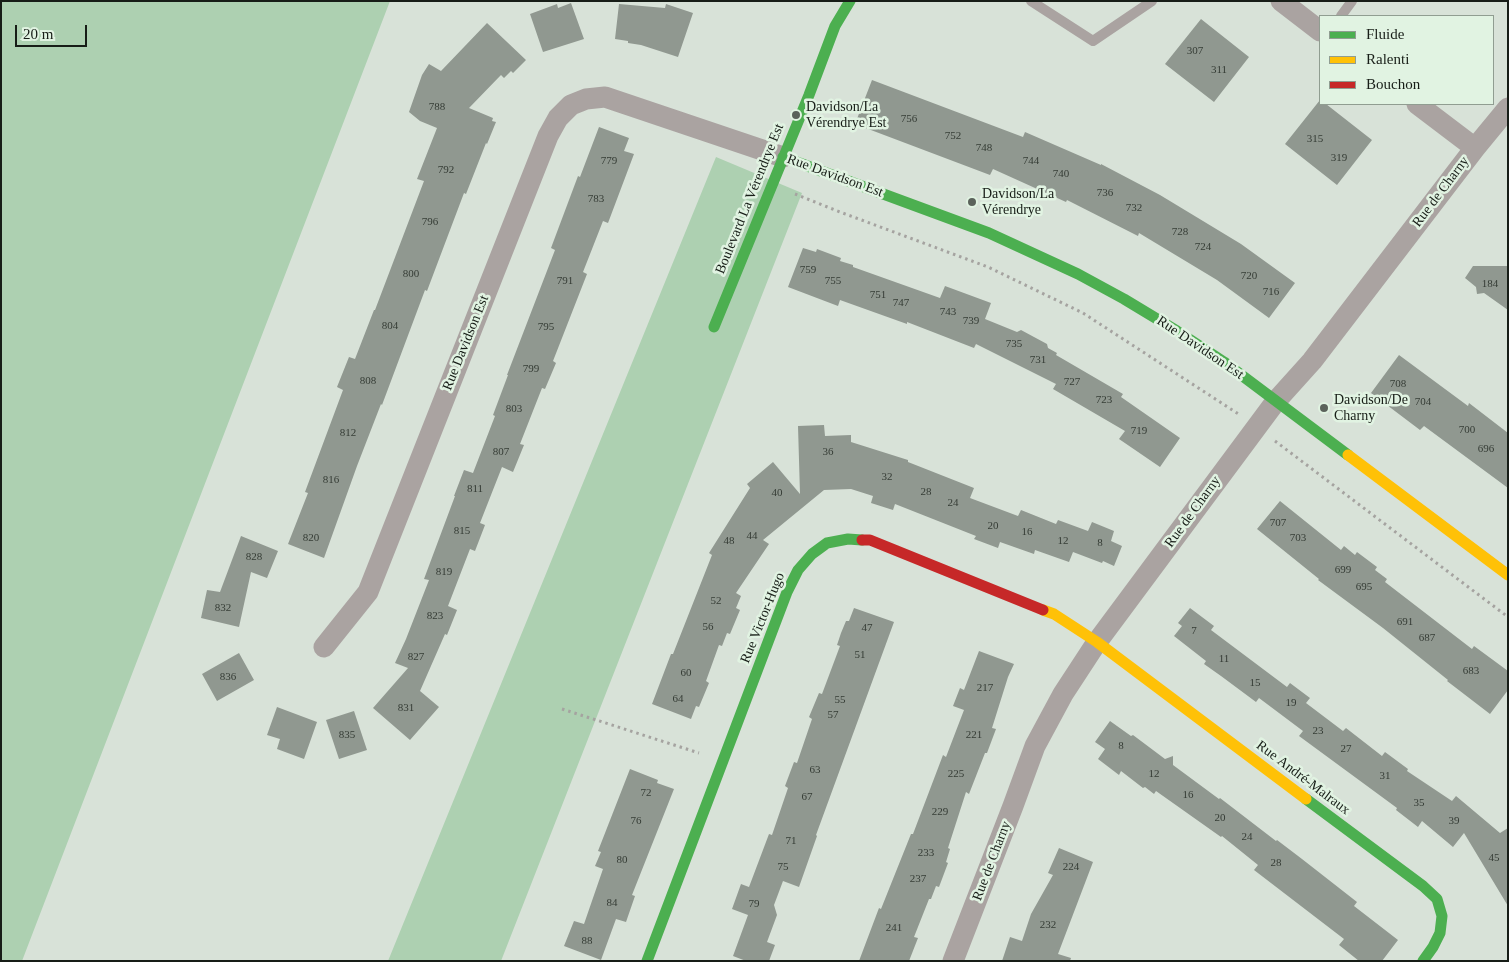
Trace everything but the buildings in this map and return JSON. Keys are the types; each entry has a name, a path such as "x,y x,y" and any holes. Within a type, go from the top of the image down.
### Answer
{"street":[{"name":"Boulevard La Vérendrye Est","path":"714,327 809,95 835,26 850,1"},
{"path":"1281,1 1319,29"},
{"name":"Rue Davidson Est","path":"324,647 368,592 548,136 558,118 571,105 586,99 605,97 783,157 989,233 1078,274 1177,331 1224,362 1508,575"},
{"path":"1418,105 1475,148"},
{"name":"Rue de Charny","path":"953,961 1014,806 1034,746 1063,694 1097,642 1256,427 1276,401 1312,361 1475,148 1508,108"},
{"name":"Rue Victor-Hugo","path":"647,961 787,592 798,570 812,554 827,543 848,539 870,540 1054,614 1097,642"},
{"name":"Rue André-Malraux","path":"1097,642 1423,886 1437,899 1442,916 1440,933 1434,947 1423,961"}],"lane":[{"path":"1031,1 1093,41 1152,1"},
{"path":"1342,15 1352,1"}],"path":[{"path":"792,192 840,212 988,267 1083,313 1180,375 1256,427 1508,617"},
{"path":"562,709 724,761"}],"green space":[{"path":"1,1 390,1 22,961 1,961"},
{"path":"716,157 802,193 501,961 388,961"}],"traffic: fast":[{"path":"714,327 809,95 835,26 850,1"},
{"path":"783,157 989,233 1078,274 1124,299 1224,362 1348,455"},
{"path":"647,961 787,592 798,570 812,554 827,543 848,539 862,540"},
{"path":"1306,799 1423,886 1437,899 1442,916 1440,933 1423,961"}],"traffic: slow":[{"path":"1348,455 1508,575"},
{"path":"1043,610 1054,614 1097,642 1306,799"}],"traffic: jam":[{"path":"862,540 870,540 1043,610"}],"place":[{"name":"Davidson/La Vérendrye Est","path":"796,115"},
{"name":"Davidson/La Vérendrye","path":"972,202"},
{"name":"Davidson/De Charny","path":"1324,408"}]}
